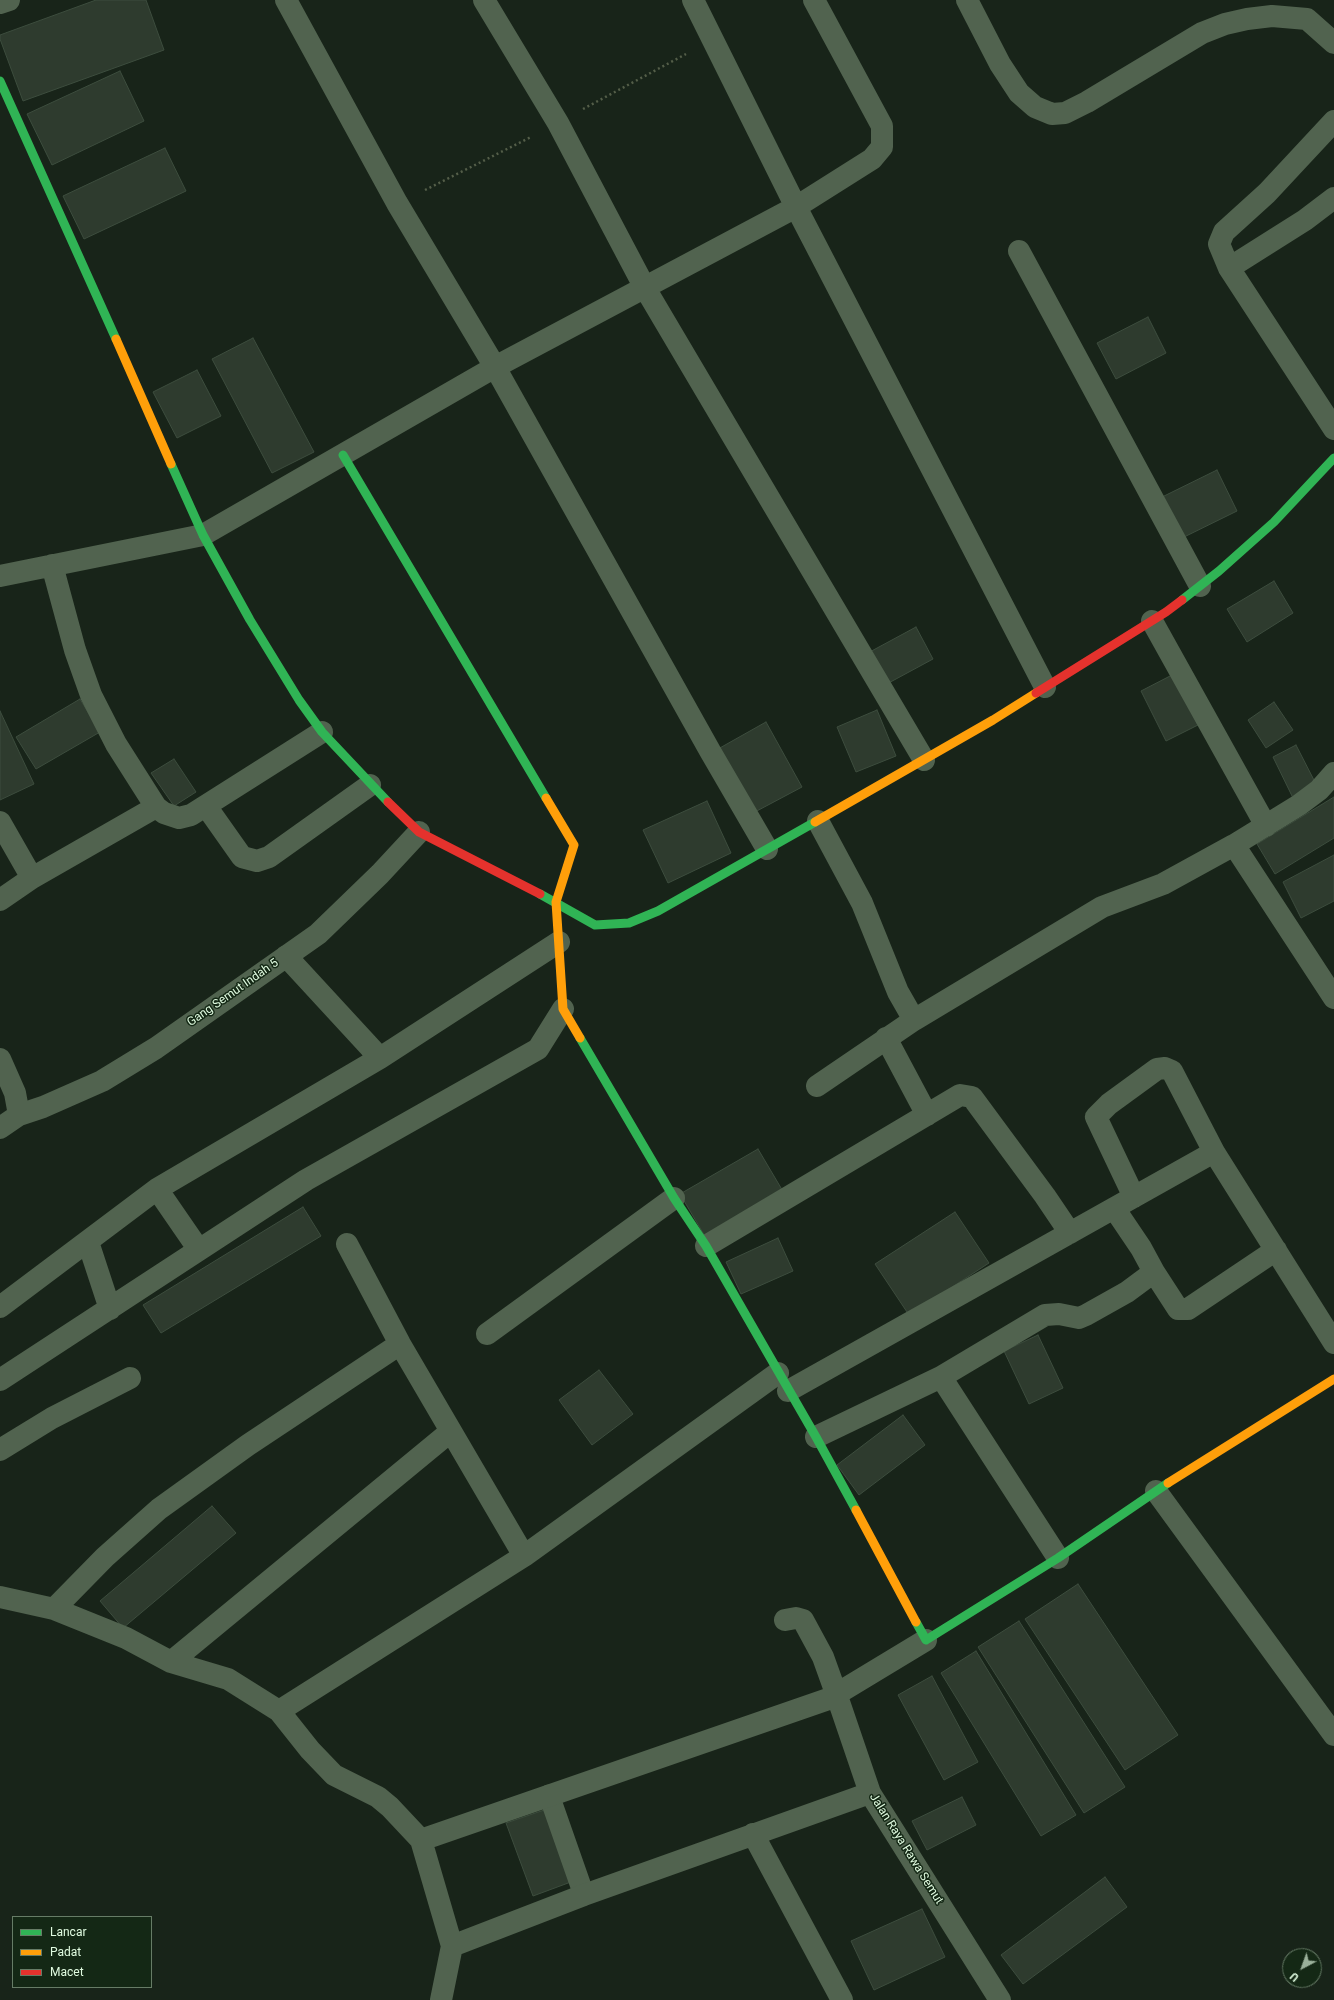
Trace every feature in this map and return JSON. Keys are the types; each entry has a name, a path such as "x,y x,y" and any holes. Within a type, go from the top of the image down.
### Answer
{"street":[{"path":"0,3 9,0"},
{"path":"286,0 397,203 495,367 710,751 767,849"},
{"path":"484,0 558,123 645,288 924,760"},
{"path":"693,0 796,207 1045,687"},
{"path":"0,576 203,535 495,367 796,207 872,159 879,151 882,141 882,126 814,0"},
{"path":"967,0 1000,64 1019,93 1035,106 1052,114 1065,113 1087,102 1202,33 1225,24 1247,19 1272,16 1307,19 1334,43"},
{"path":"0,81 203,535 250,620 299,700 322,732 370,785 419,832 556,902 595,925 629,923 658,911 993,720 1152,621 1200,586 1274,522 1334,458"},
{"path":"1334,121 1268,193 1224,232 1219,244 1229,268 1334,429"},
{"path":"1229,268 1305,220 1334,198"},
{"path":"1019,251 1200,586"},
{"path":"343,455 574,845 556,902 563,1009 674,1198 706,1246 816,1437 926,1640"},
{"path":"52,565 75,650 92,694 116,744 156,807 164,813 179,818 191,815 322,732"},
{"path":"1152,621 1266,826"},
{"path":"817,1086 914,1020 1102,907 1163,884 1266,826 1318,790 1334,773"},
{"path":"206,806 242,857 257,861 269,858 370,785"},
{"path":"0,900 32,878 156,807"},
{"path":"818,820 862,903 898,992 914,1020"},
{"path":"0,822 32,878"},
{"name":"Gang Semut Indah 5","path":"0,1128 19,1115 43,1107 102,1081 156,1048 318,934 380,874 419,832"},
{"path":"1234,845 1334,998"},
{"path":"0,1307 157,1189 380,1058 559,942"},
{"path":"286,956 380,1058"},
{"path":"0,1380 306,1180 538,1049 563,1009"},
{"path":"886,1038 927,1115"},
{"path":"0,1059 15,1093 19,1115"},
{"path":"1134,1197 1096,1117 1109,1104 1157,1069 1165,1068 1172,1071 1214,1152 1334,1343"},
{"path":"706,1246 960,1095 972,1097 1045,1196 1070,1233"},
{"path":"279,1711 524,1556 783,1382 1070,1233 1214,1152"},
{"path":"157,1189 199,1250"},
{"path":"487,1334 674,1198"},
{"path":"1114,1208 1141,1248 1154,1272 1178,1309 1188,1309 1276,1250"},
{"path":"88,1242 110,1309"},
{"path":"346,1244 450,1432 524,1556"},
{"path":"816,1437 941,1377 1045,1315 1059,1314 1079,1318 1127,1292 1154,1272"},
{"path":"54,1609 105,1557 159,1509 248,1445 400,1344"},
{"path":"941,1377 1058,1558"},
{"path":"0,1450 52,1418 130,1378"},
{"path":"421,1840 838,1696 840,1692 1058,1558 1156,1491 1334,1379"},
{"path":"172,1662 450,1432"},
{"path":"1156,1491 1334,1735"},
{"path":"0,1597 54,1609 126,1638 172,1662 228,1679 279,1711 310,1750 334,1775 378,1797 390,1807 421,1840 452,1946 441,2000"},
{"name":"Jalan Raya Rawa Semut","path":"785,1620 796,1618 803,1620 823,1657 838,1696 870,1793 1000,2000"},
{"path":"452,1946 584,1895 870,1793"},
{"path":"753,1834 842,2000"}],"lane":[{"path":"549,1795 584,1895"}],"building":[{"path":"96,0 146,0 164,50 23,101 0,39 0,35"},
{"path":"120,71 144,121 52,165 27,114"},
{"path":"165,148 186,191 84,239 63,196"},
{"path":"1148,317 1166,353 1116,379 1097,343"},
{"path":"253,338 314,452 272,473 212,359"},
{"path":"197,370 221,416 177,438 153,392"},
{"path":"1217,470 1237,511 1178,540 1158,499"},
{"path":"1274,581 1293,613 1247,642 1227,609"},
{"path":"916,627 933,659 883,686 866,654"},
{"path":"1172,675 1198,725 1166,741 1141,691"},
{"path":"80,699 100,732 36,769 16,737"},
{"path":"1274,702 1293,730 1266,748 1248,720"},
{"path":"877,710 896,756 856,772 837,727"},
{"path":"0,711 34,784 0,800"},
{"path":"766,722 802,787 753,813 718,749"},
{"path":"1296,745 1317,786 1293,798 1273,757"},
{"path":"174,759 196,792 174,806 151,773"},
{"path":"1334,797 1334,838 1275,874 1257,844"},
{"path":"707,801 731,853 668,883 643,830"},
{"path":"1334,855 1334,901 1301,918 1283,882"},
{"path":"758,1149 784,1193 706,1238 680,1194"},
{"path":"303,1207 321,1236 161,1333 143,1305"},
{"path":"955,1212 989,1263 909,1315 875,1264"},
{"path":"778,1238 793,1271 741,1294 726,1262"},
{"path":"1038,1335 1063,1388 1029,1404 1004,1351"},
{"path":"599,1370 633,1414 592,1445 559,1400"},
{"path":"903,1415 925,1445 859,1495 837,1465"},
{"path":"212,1506 236,1533 123,1628 100,1601"},
{"path":"1078,1584 1178,1735 1125,1770 1025,1619"},
{"path":"1019,1621 1125,1787 1084,1813 978,1647"},
{"path":"976,1651 1076,1815 1041,1836 941,1673"},
{"path":"932,1676 978,1762 944,1780 898,1695"},
{"path":"962,1797 976,1825 927,1850 912,1821"},
{"path":"553,1807 579,1879 533,1896 506,1823"},
{"path":"1105,1877 1127,1907 1023,1984 1001,1955"},
{"path":"922,1909 945,1957 874,1990 851,1941"}],"traffic: fast":[{"path":"0,81 116,339"},
{"path":"343,455 546,798"},
{"path":"1182,600 1219,571 1274,522 1334,458"},
{"path":"171,464 203,535 250,620 299,700 322,732 388,802"},
{"path":"540,894 595,925 629,923 658,911 815,822"},
{"path":"580,1038 674,1198 706,1246 816,1437 856,1510"},
{"path":"916,1622 926,1640 1058,1558 1168,1483"}],"traffic: slow":[{"path":"116,339 171,464"},
{"path":"815,822 993,720 1036,693"},
{"path":"546,798 574,845 556,902 563,1009 580,1038"},
{"path":"1168,1483 1334,1379"},
{"path":"856,1510 916,1622"}],"traffic: jam":[{"path":"1036,693 1166,612 1182,600"},
{"path":"388,802 419,832 540,894"}]}
